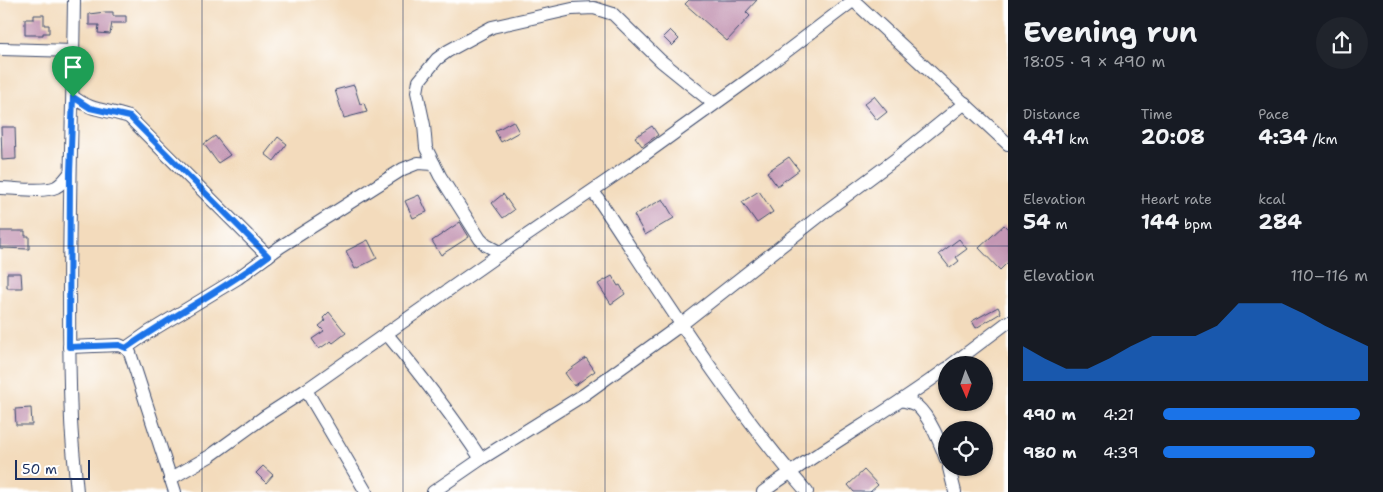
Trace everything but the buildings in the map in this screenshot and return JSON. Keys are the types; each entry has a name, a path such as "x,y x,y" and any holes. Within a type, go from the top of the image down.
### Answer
{"street":[{"path":"74,0 70,173 69,347 71,422 77,492"},
{"path":"170,479 210,456 501,252 593,191 668,138 713,103 762,70 854,0 1008,144"},
{"path":"501,252 486,245 480,239 440,176 426,148 424,124 417,92 419,80 436,59 492,28 572,9 594,8 613,14 661,61 713,103"},
{"path":"0,49 74,51"},
{"path":"73,97 84,105 130,117 268,256"},
{"path":"433,492 585,394 682,324 965,103"},
{"path":"72,124 84,114 98,109"},
{"path":"126,348 238,278 268,256 403,168 418,163 434,164"},
{"path":"44,190 59,185 70,173"},
{"path":"0,188 44,190 59,195 70,208"},
{"path":"593,191 762,439 806,492"},
{"path":"963,356 1008,322"},
{"path":"386,333 457,422 481,460"},
{"path":"69,347 119,345 126,348 130,353 174,492"},
{"path":"763,492 790,472 938,375"},
{"path":"306,390 366,492"},
{"path":"902,400 916,405 924,414 938,439"},
{"path":"951,476 955,492"}],"route":[{"path":"73,97 90,108 130,117 268,256 238,278 126,348 119,345 69,347 70,173 73,97"}]}
